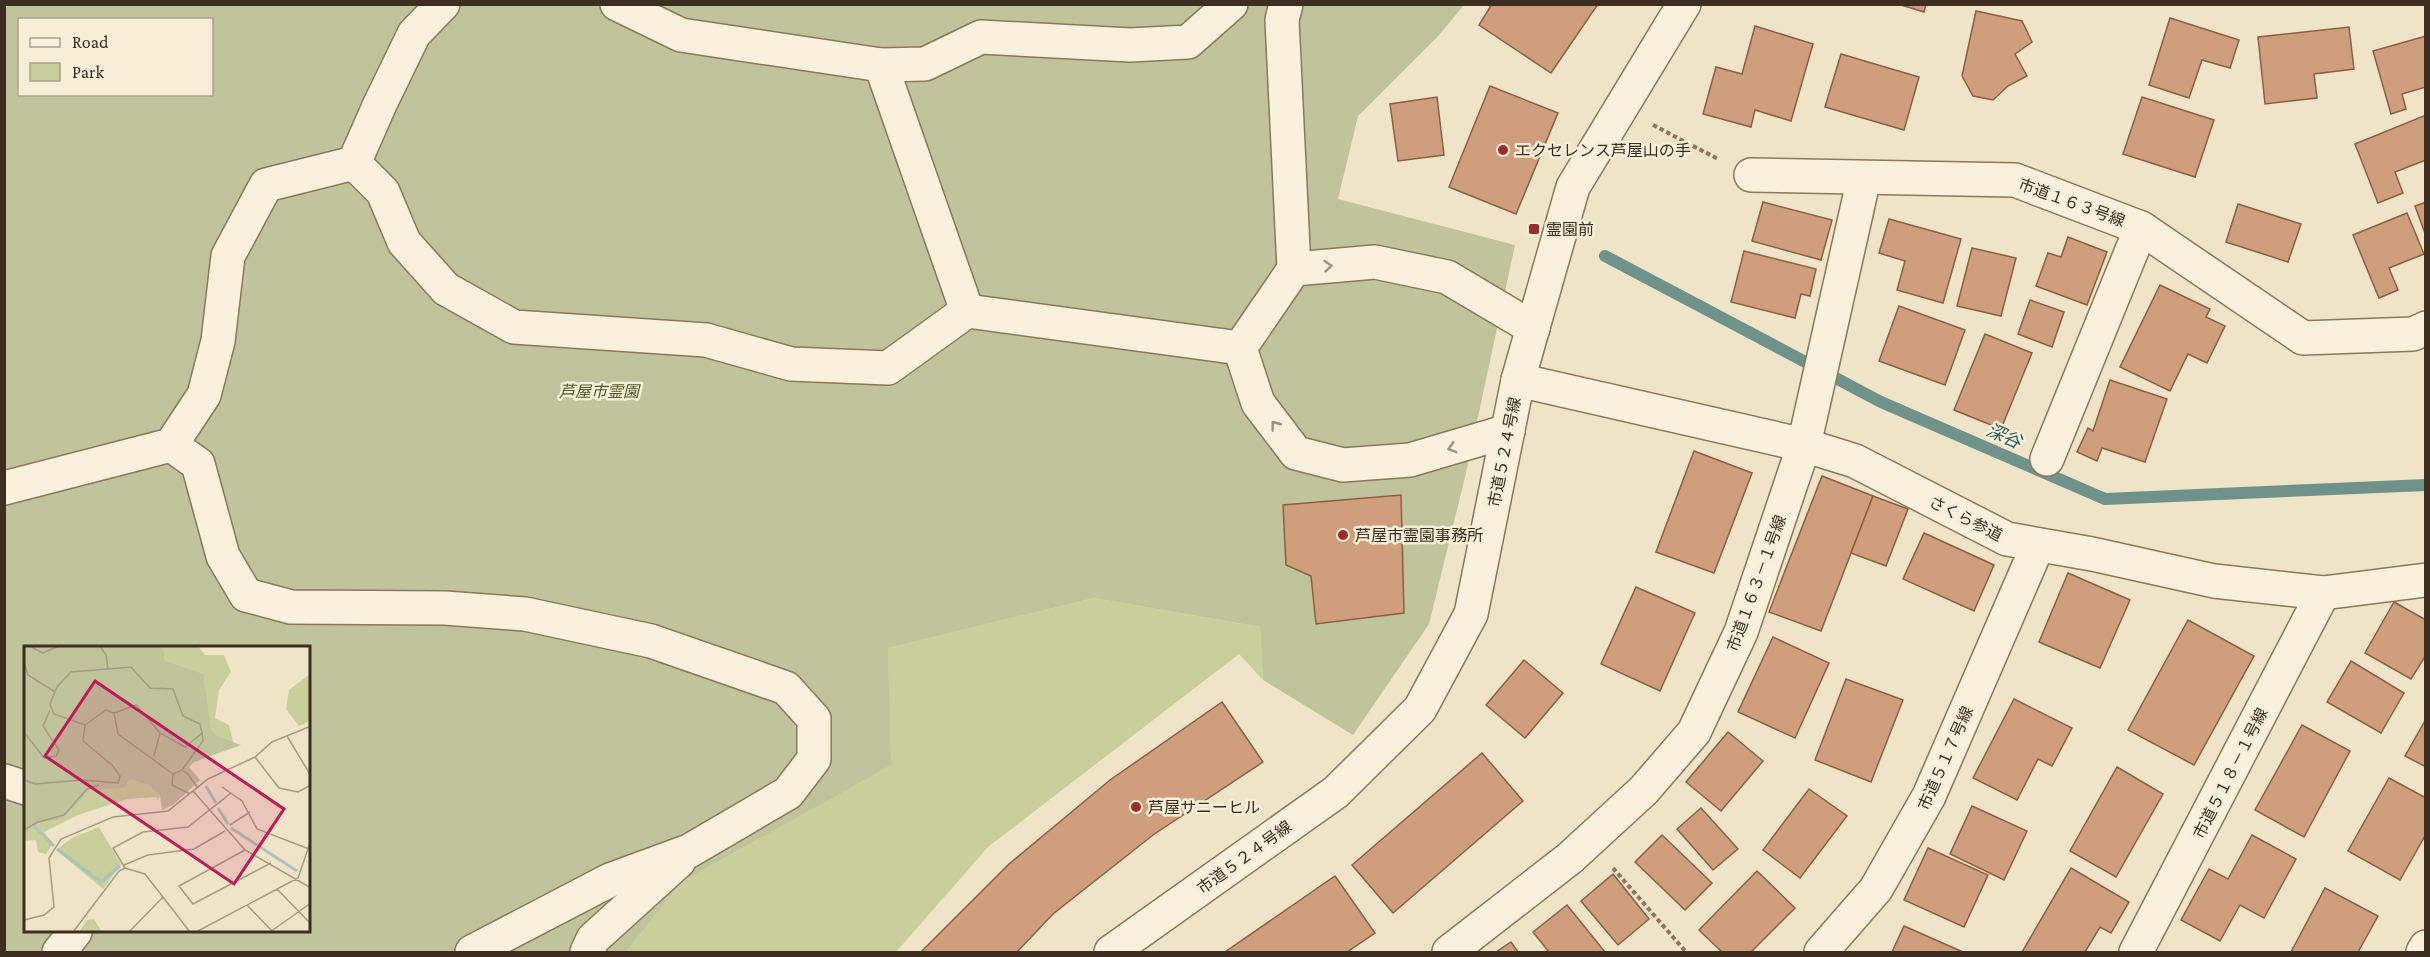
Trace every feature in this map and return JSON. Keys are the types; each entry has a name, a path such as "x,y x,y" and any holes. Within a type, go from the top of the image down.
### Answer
{"street":[{"path":"354,163 414,34 443,4"},
{"path":"617,4 681,35 881,65 925,64 981,37 1130,45 1188,42 1231,4"},
{"path":"1240,348 1294,268 1282,20 1286,4"},
{"name":"市道５２４号線","path":"1111,952 1336,792 1420,709 1471,614 1518,380 1573,187 1684,4"},
{"path":"881,65 968,311"},
{"path":"354,163 383,192 404,242 446,289 514,327 706,340 791,364 888,368 968,311 1240,348"},
{"path":"4,488 171,445 204,395 218,341 228,256 266,184 354,163"},
{"name":"市道１６３号線","path":"1751,175 2015,180 2141,228 2303,338 2413,334 2426,328"},
{"name":"市道１６３－１号線","path":"1449,952 1570,858 1644,790 1694,732 1741,632 1804,445 1864,177"},
{"path":"2047,459 2141,228"},
{"path":"1294,268 1375,262 1447,277 1533,328"},
{"path":"1240,348 1258,403 1296,453 1343,465 1410,460 1508,431"},
{"name":"さくら参道","path":"1518,380 1804,445 1855,461 2007,539 2092,554 2214,581 2323,593 2426,580"},
{"path":"171,445 198,464 223,556 246,595 291,607 445,608 525,614 651,640 786,688 814,719 814,759 788,793 689,851 610,880 472,952"},
{"name":"市道５１７号線","path":"1821,952 1876,889 1929,796 2038,545"},
{"name":"市道５１８－１号線","path":"2136,952 2323,593"},
{"path":"4,781 24,787"},
{"path":"587,952 593,939 689,851"},
{"path":"59,952 74,933"},
{"path":"2423,952 2426,947"}],"path":[{"path":"1659,128 1751,175"},
{"path":"1589,840 1686,952"}],"green space":[{"name":"芦屋市霊園","path":"5,5 1464,5 1439,35 1358,116 1338,199 1515,245 1465,477 1429,624 1353,735 1263,680 1260,627 1094,598 888,648 891,765 682,882 626,952 5,952"},
{"path":"1094,598 1260,627 1263,680 1239,654 988,847 896,952 626,952 682,882 890,765 888,648"}],"building":[{"path":"1492,4 1598,4 1551,73 1479,25"},
{"path":"1898,4 1926,4 1924,12"},
{"path":"1976,11 2022,21 2032,42 2015,54 2027,76 2008,86 1993,100 1973,96 1962,76"},
{"path":"2170,18 2239,40 2230,68 2202,60 2189,98 2149,85"},
{"path":"1755,26 1813,44 1791,121 1755,110 1751,127 1703,114 1716,67 1742,74"},
{"path":"2349,27 2354,69 2314,74 2317,98 2265,104 2258,37"},
{"path":"2426,36 2426,87 2402,94 2406,109 2391,114 2373,51"},
{"path":"1841,54 1919,77 1904,130 1825,107"},
{"name":"エクセレンス芦屋山の手","path":"1490,86 1558,113 1516,214 1449,187"},
{"path":"1437,97 1444,155 1398,161 1390,104"},
{"path":"2142,97 2214,120 2195,177 2123,154"},
{"path":"2426,115 2426,160 2395,172 2403,193 2378,203 2355,144"},
{"path":"1763,202 1832,220 1821,260 1752,241"},
{"path":"2426,202 2426,236 2415,206"},
{"path":"2238,204 2301,224 2288,262 2226,242"},
{"path":"2407,213 2424,254 2389,268 2398,290 2379,298 2353,235"},
{"path":"1889,219 1961,239 1943,303 1897,290 1905,261 1879,253"},
{"path":"2068,237 2107,252 2087,305 2036,286 2048,253 2061,257"},
{"path":"1972,248 2016,258 2001,316 1957,306"},
{"path":"1744,251 1816,269 1810,296 1801,294 1795,318 1731,302"},
{"path":"2160,285 2210,309 2206,317 2225,326 2207,363 2188,354 2170,391 2120,367"},
{"path":"2030,300 2064,312 2052,347 2018,334"},
{"path":"1899,306 1965,330 1945,385 1879,361"},
{"path":"1985,334 2032,353 2001,429 1954,410"},
{"path":"2110,380 2167,399 2145,462 2102,448 2097,461 2077,452 2088,428 2093,431"},
{"path":"1694,451 1752,473 1714,573 1656,552"},
{"path":"1822,476 1873,496 1821,631 1769,612"},
{"name":"芦屋市霊園事務所","path":"1401,495 1404,613 1316,624 1311,576 1286,565 1283,505"},
{"path":"1873,496 1908,509 1886,566 1851,553"},
{"path":"1924,533 1994,565 1974,611 1903,579"},
{"path":"2068,573 2130,600 2100,668 2039,642"},
{"path":"1636,587 1695,613 1660,691 1601,664"},
{"path":"2394,602 2426,620 2426,655 2411,679 2365,653"},
{"path":"2188,620 2254,656 2194,765 2128,730"},
{"path":"1773,637 1829,663 1795,738 1738,712"},
{"path":"1524,660 1563,693 1525,738 1486,705"},
{"path":"2351,661 2404,693 2381,733 2327,702"},
{"path":"1846,679 1903,700 1871,782 1815,760"},
{"path":"2014,699 2072,728 2052,766 2038,759 2017,800 1973,778"},
{"name":"芦屋サニーヒル","path":"1222,702 1263,762 1153,835 1053,914 1017,952 921,952 1009,864 1110,780"},
{"path":"2426,719 2426,767 2405,756"},
{"path":"2302,725 2350,751 2304,837 2255,810"},
{"path":"1728,732 1763,761 1721,811 1686,782"},
{"path":"1482,753 1523,801 1393,913 1352,865"},
{"path":"2117,767 2163,794 2116,877 2070,851"},
{"path":"2389,778 2426,798 2426,834 2400,880 2348,851"},
{"path":"1809,789 1847,816 1800,878 1763,850"},
{"path":"1972,806 2027,831 2004,880 1950,854"},
{"path":"1701,808 1738,849 1713,870 1677,829"},
{"path":"1662,835 1712,883 1685,910 1635,862"},
{"path":"2252,835 2296,859 2264,918 2240,905 2220,941 2181,920 2209,869 2228,879"},
{"path":"1928,848 1988,875 1964,927 1904,900"},
{"path":"2071,868 2129,902 2111,933 2100,927 2085,952 2022,952"},
{"path":"1757,871 1795,908 1751,952 1722,952 1699,930"},
{"path":"1613,874 1649,919 1618,945 1581,901"},
{"path":"1335,876 1375,933 1347,952 1225,952"},
{"path":"2325,888 2378,916 2358,952 2291,952"},
{"path":"1567,905 1605,952 1549,952 1533,932"},
{"path":"1904,926 1963,952 1892,952"},
{"path":"1511,942 1518,952 1496,952"}],"waterway":[{"name":"深谷","path":"1605,256 1881,402 2105,499 2426,485"}],"place":[{"name":"エクセレンス芦屋山の手","path":"1503,150"},
{"name":"霊園前","path":"1534,229"},
{"name":"芦屋市霊園事務所","path":"1343,535"},
{"name":"芦屋サニーヒル","path":"1136,807"}]}
